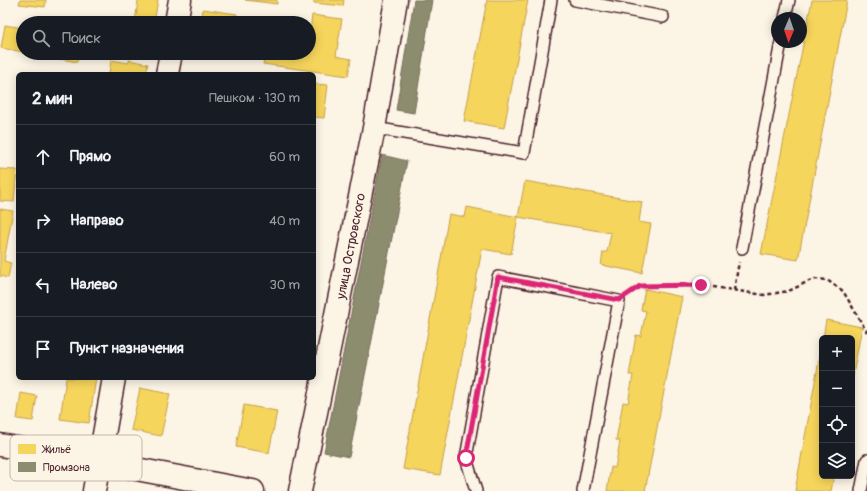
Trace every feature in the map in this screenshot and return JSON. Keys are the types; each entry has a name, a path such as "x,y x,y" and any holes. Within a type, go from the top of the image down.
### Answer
{"street":[{"path":"177,16 180,0"},
{"name":"улица Островского","path":"300,491 374,128 396,0"},
{"path":"167,72 170,60"},
{"path":"104,435 114,380"},
{"path":"0,445 10,447"},
{"path":"142,470 253,491"},
{"path":"94,491 96,481"}],"lane":[{"path":"374,128 524,153 551,0"},
{"path":"575,0 663,16"},
{"path":"786,12 789,0"},
{"path":"742,248 780,48"},
{"path":"476,491 466,458 498,277 619,300 583,491"},
{"path":"861,491 867,460"}],"path":[{"path":"734,290 742,248"},
{"path":"619,300 640,286 701,285 764,295 789,291 813,279 827,280 843,291 867,332"}],"building: Жильё":[{"path":"20,0 46,0 45,7 19,4"},
{"path":"138,0 158,0 155,16 136,16"},
{"path":"245,0 277,0 277,4"},
{"path":"314,0 344,0 343,6 314,3"},
{"path":"487,0 528,0 504,128 464,121"},
{"path":"812,0 847,0 798,260 761,254 802,48 807,48 807,25"},
{"path":"203,9 237,14 237,16 202,16"},
{"path":"312,15 342,19 336,56 351,59 348,76 263,64 264,60 316,60 316,16"},
{"path":"5,25 16,27 16,51 1,48"},
{"path":"66,60 77,60 77,62"},
{"path":"111,60 129,63 129,60 148,64 146,72 109,72"},
{"path":"316,84 328,85 324,118 316,117"},
{"path":"0,169 16,170 14,202 0,201"},
{"path":"525,181 642,202 639,222 651,224 642,273 601,265 603,252 607,252 611,233 518,217"},
{"path":"467,207 518,217 511,254 482,249 440,475 403,469 449,214 465,217"},
{"path":"0,209 13,211 4,261 11,263 8,278 0,276"},
{"path":"645,289 682,297 645,491 607,491 611,467 615,468 620,441 616,440 623,402 628,403 633,375 629,375 636,335 641,336 646,311 641,310"},
{"path":"826,320 862,327 855,364 855,335 824,335"},
{"path":"819,360 819,479 833,479 831,491 795,491"},
{"path":"66,380 96,380 89,423 60,419"},
{"path":"140,388 170,394 161,436 131,430"},
{"path":"21,393 37,396 33,421 17,419"},
{"path":"244,405 277,411 269,453 236,447"}],"building: Промзона":[{"path":"414,0 432,0 414,113 396,110"},
{"path":"382,155 407,161 349,457 324,452"}],"route":[{"path":"466,458 498,277 619,300 640,286 701,285"}]}
